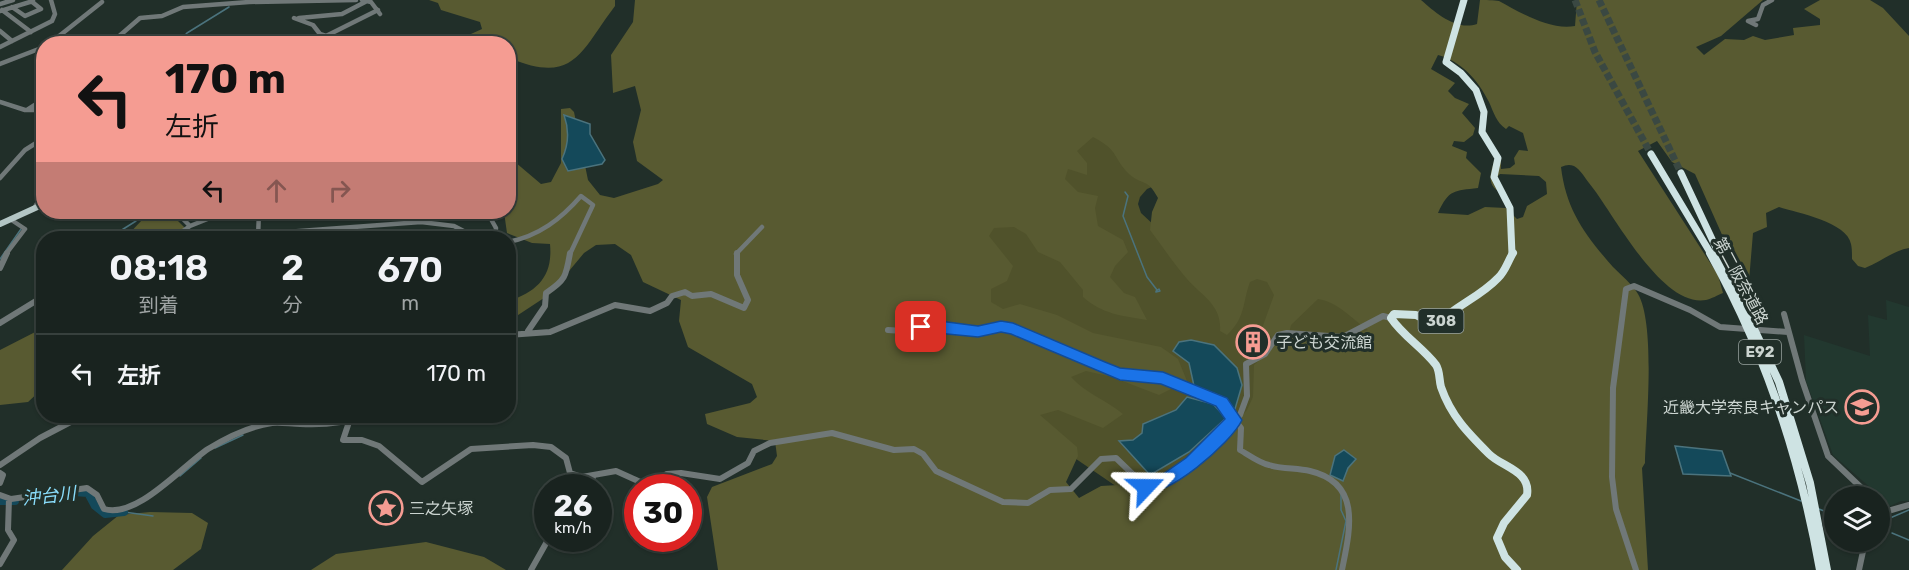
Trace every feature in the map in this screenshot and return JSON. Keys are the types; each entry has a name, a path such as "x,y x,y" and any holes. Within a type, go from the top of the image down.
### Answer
{"highway":[{"name":"308","path":"1464,0 1464,9 1453,43 1446,51 1446,62 1461,73 1477,94 1484,116 1482,132 1498,158 1494,177 1510,208 1513,252 1500,277 1472,299 1450,311 1436,325 1410,314 1394,314 1391,318 1398,329 1415,342 1437,367 1441,386 1456,422 1492,458 1516,469 1525,482 1527,495 1514,514 1498,527 1496,535 1501,552 1517,570"},
{"name":"第二阪奈道路","path":"1651,154 1716,262 1757,346 1794,450 1820,570"},
{"name":"第二阪奈道路","path":"1681,173 1779,382 1810,483 1827,570"}],"main road":[{"path":"0,224 35,207"}],"street":[{"path":"0,4 13,0"},
{"path":"0,47 54,18 56,14 51,0"},
{"path":"119,36 140,18 162,16 183,8 249,2 356,0"},
{"path":"362,0 367,1 379,12 326,36 297,18 341,16 367,1"},
{"path":"1756,25 1748,21 1758,19 1763,5 1772,0"},
{"path":"1,10 33,1 41,9 25,16 12,7"},
{"path":"60,36 102,2"},
{"path":"1,10 31,32"},
{"path":"0,31 12,41"},
{"path":"0,64 36,50"},
{"path":"0,102 27,110 36,110"},
{"path":"27,110 36,104"},
{"path":"0,178 21,154 36,144"},
{"path":"516,241 525,240 545,229 581,196 593,205 571,249 566,276 562,283 546,293 545,306 528,331"},
{"path":"0,268 5,256 25,229 10,219"},
{"path":"183,219 190,226"},
{"path":"183,231 208,219"},
{"path":"316,231 421,222 454,226 464,231"},
{"path":"516,333 528,331 550,332 615,305 650,311 667,303 672,296 685,292 692,296 711,294 744,308 748,300 736,273 738,267 735,256 738,249 756,236 762,227"},
{"path":"1636,570 1616,509 1612,477 1614,378 1626,289 1634,286 1652,292 1720,327 1788,332"},
{"path":"0,323 36,302"},
{"path":"1784,314 1828,456 1860,486"},
{"path":"605,474 617,471 647,485 667,474 681,473 720,478 748,463 754,451 770,443 823,432 894,450 914,449 923,454 936,471 958,480 987,497 1003,502 1028,503 1050,490 1071,489 1101,459 1116,458 1138,482 1146,487 1153,487 1192,462 1239,416 1247,398 1246,364 1265,354 1278,334 1343,337 1383,316 1391,318"},
{"path":"888,330 903,331 932,326 978,331 1001,327 1013,328 1120,374 1163,378 1221,402 1241,428 1240,450 1267,465 1312,471 1337,483 1345,491 1350,532 1342,570"},
{"path":"0,465 26,445 63,423"},
{"path":"0,495 8,501 87,488 97,495 104,509 122,511 188,467 207,450 243,433 275,423"},
{"path":"290,423 314,425 326,423"},
{"path":"349,423 343,440 369,442 397,459 422,482 468,450 528,444 550,447 566,458 573,474"},
{"path":"0,473 3,475 0,483"},
{"path":"0,564 14,540 8,530 8,501"},
{"path":"1890,510 1909,505"},
{"path":"531,570 541,552"},
{"path":"1859,570 1863,552"}],"shaded area":[{"name":"近畿大学奈良キャンパス","path":"1886,300 1909,307 1909,501 1901,501 1890,506 1890,486 1869,486 1833,455 1806,381 1804,335 1870,356 1868,315 1887,320"}],"green space":[{"path":"429,0 615,0 615,6 574,59 562,66 548,68 516,60 516,36 466,36 482,29 480,22 441,10 438,3"},
{"path":"635,0 1421,0 1447,20 1469,26 1477,24 1480,0 1482,0 1499,1 1536,20 1566,27 1575,26 1577,0 1763,0 1721,36 1696,47 1704,55 1725,39 1744,40 1753,36 1765,40 1794,35 1793,28 1820,25 1820,19 1804,9 1820,0 1870,0 1883,8 1909,36 1909,248 1865,268 1858,266 1852,259 1848,236 1841,230 1821,219 1779,207 1766,213 1767,227 1753,233 1748,293 1695,174 1672,162 1657,141 1638,151 1718,275 1723,293 1706,300 1689,298 1672,289 1656,274 1578,169 1571,165 1561,167 1567,196 1578,221 1613,267 1636,290 1644,309 1649,376 1645,463 1642,468 1648,570 718,570 707,497 712,487 772,464 777,456 775,441 737,437 707,424 705,414 750,403 757,397 752,384 688,347 679,321 681,300 643,282 631,255 615,244 596,245 584,253 550,294 516,316 516,298 536,287 546,273 549,265 550,244 532,243 516,237 516,231 507,231 505,219 516,219 516,163 541,184 551,182 561,163 561,109 570,108 574,112 588,180 600,195 614,198 658,184 663,180 637,161 633,142 641,110 635,86 613,93 611,55 633,22","holes":["1438,55 1468,72 1474,79 1485,94 1496,117 1506,129 1509,126 1523,133 1528,151 1519,150 1514,158 1515,164 1510,168 1501,169 1501,161 1495,159 1491,171 1492,185 1506,194 1497,177 1500,174 1539,176 1546,182 1547,194 1527,206 1523,217 1517,219 1506,208 1485,207 1468,215 1438,213 1449,195 1478,188 1481,173 1466,158 1467,152 1452,146 1454,141 1464,142 1473,135 1475,128 1462,113 1469,104 1455,98 1448,91 1455,83 1431,69","1093,137 1112,150 1129,174 1147,184 1154,191 1158,198 1152,212 1150,230 1182,273 1210,302 1218,314 1220,331 1227,335 1237,322 1243,310 1250,282 1257,279 1267,282 1274,295 1261,331 1271,336 1275,346 1254,365 1253,397 1247,410 1210,454 1161,493 1134,495 1118,485 1101,486 1079,498 1066,482 1078,456 1077,447 1040,415 1058,410 1103,428 1123,414 1083,388 1071,377 1086,371 1112,377 1159,395 1187,381 1178,359 1161,347 1093,333 1057,315 1020,304 1003,309 991,302 991,289 1007,281 1013,266 989,236 994,228 1014,227 1026,234 1038,252 1060,262 1083,290 1083,297 1090,303 1113,313 1147,320 1135,297 1124,293 1110,277 1115,266 1128,252 1123,240 1098,226 1095,208 1098,196 1078,192 1065,179 1068,169 1087,175 1087,163 1077,151","1318,299 1338,307 1368,330 1341,343 1288,337 1291,325"]},
{"path":"942,45 1194,169 1147,189 1140,197 1138,204 1141,213 1170,240 1326,295 1395,336 1154,512 1057,446 987,334"},
{"path":"176,219 185,228 180,231 132,231 142,220"},
{"path":"36,332 36,395 28,402 0,405 0,350"},
{"path":"150,512 192,513 208,523 201,549 173,570 62,570 93,536 119,515"},
{"path":"426,542 484,557 506,570 311,570 336,554"}],"water":[{"path":"564,115 590,124 590,134 605,160 602,164 568,171 562,159 568,137"},
{"path":"1191,340 1214,345 1237,368 1242,385 1235,409 1231,410 1221,396 1194,386 1189,363 1173,351 1179,342"},
{"path":"1187,397 1213,404 1226,418 1189,452 1150,475 1119,441 1133,440 1142,433 1143,424 1176,410"},
{"path":"1675,446 1722,451 1731,476 1683,474"},
{"path":"1344,450 1356,459 1348,468 1343,481 1330,475 1335,456"}],"waterway":[{"path":"184,36 229,7"},
{"path":"1125,192 1128,196 1123,216 1147,277 1157,290"},
{"path":"120,231 136,221 136,219"},
{"path":"0,259 21,229"},
{"path":"1159,289 1160,291 1156,292 1156,291 1159,289"},
{"path":"215,448 243,435"},
{"path":"180,476 201,458"},
{"path":"1730,473 1801,501"},
{"name":"沖台川","path":"74,492 88,493 95,506 105,514 124,512"},
{"path":"1336,570 1346,521 1341,510 1341,495"},
{"name":"沖台川","path":"0,501 15,501"},
{"path":"1819,509 1824,511"},
{"path":"1890,518 1909,510"},
{"path":"124,512 153,516"},
{"path":"1892,533 1909,540"}],"tunnel":[{"path":"1575,0 1595,52 1651,154"},
{"path":"1599,0 1681,173"}],"place":[{"name":"子ども交流館","path":"1253,342"},
{"name":"近畿大学奈良キャンパス","path":"1862,407"},
{"name":"三之矢塚","path":"386,508"}],"route":[{"path":"921,327 978,331 1001,327 1013,328 1100,367 1120,374 1163,378 1221,402 1235,420 1192,462 1166,481 1153,487 1146,487"}]}
